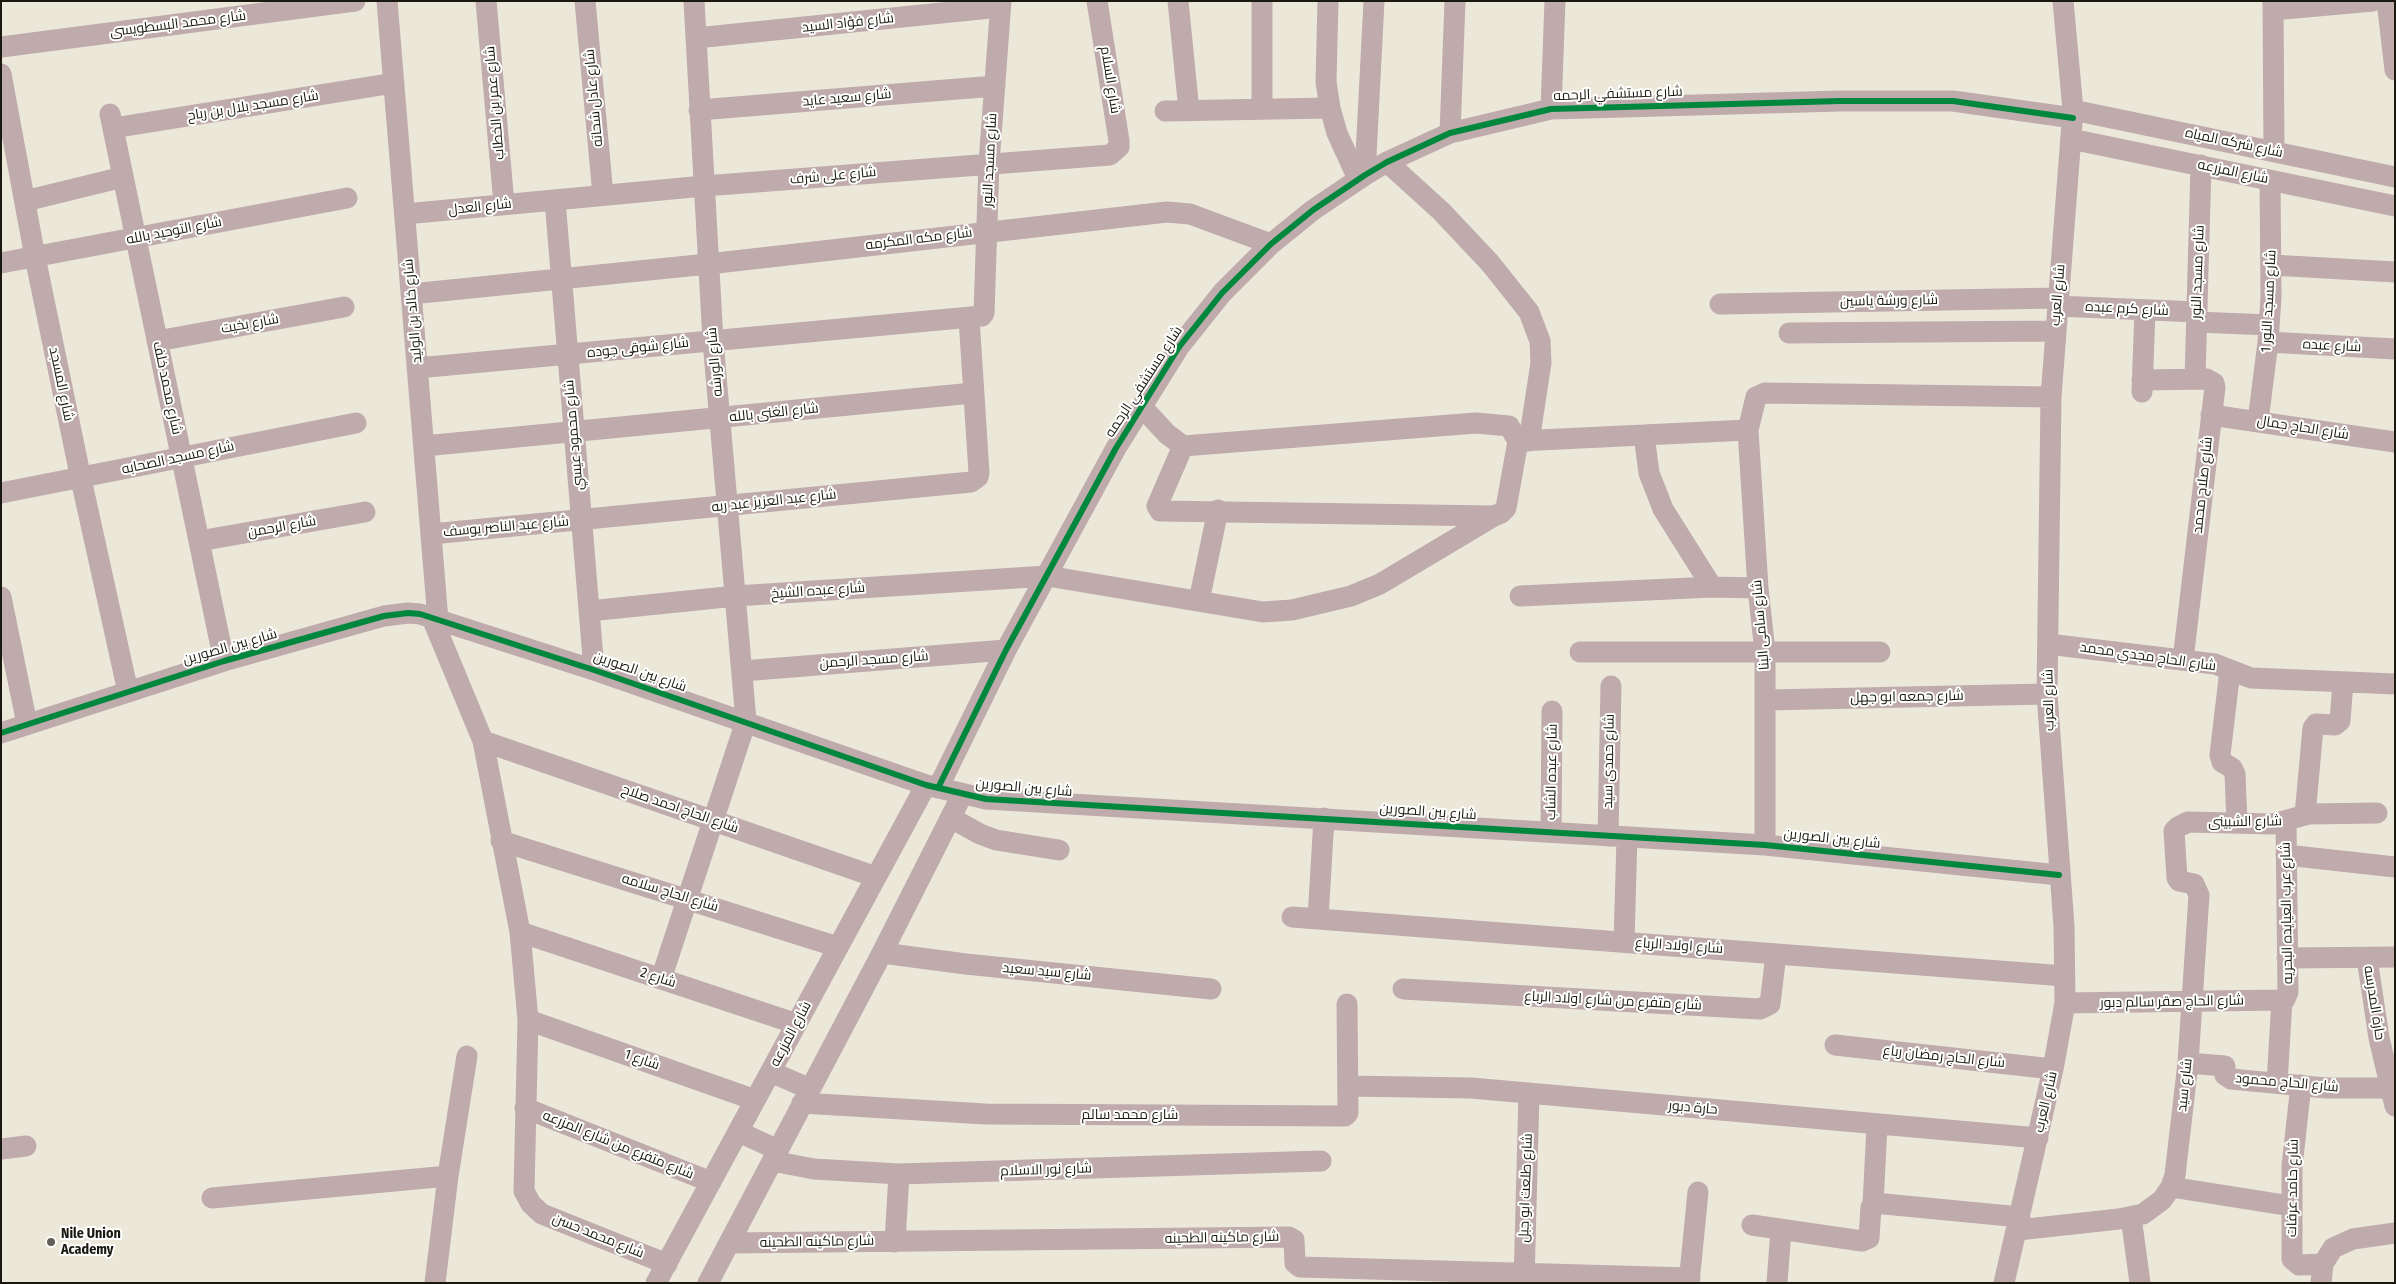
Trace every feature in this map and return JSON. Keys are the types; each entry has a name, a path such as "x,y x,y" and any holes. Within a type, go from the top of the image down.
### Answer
{"street":[{"name":"شارع محمد البسطويسى","path":"1,47 355,1"},
{"name":"شارع خالد بن الوليد","path":"387,1 431,534 435,619 484,741 501,841 520,932"},
{"name":"شارع عمر بن الخطاب","path":"486,1 504,204"},
{"name":"شارع عادل شحاته","path":"585,1 603,195"},
{"name":"شارع الورشه","path":"694,1 712,341 746,721"},
{"name":"شارع السلام","path":"1097,1 1119,141 1119,147 1110,155"},
{"path":"1178,1 1189,111"},
{"path":"1262,1 1262,109"},
{"path":"1328,1 1326,82 1330,108 1340,141 1361,177"},
{"path":"1361,177 1374,1"},
{"path":"1450,133 1455,1"},
{"path":"1551,108 1555,1"},
{"name":"شارع العرب","path":"2004,1283 2038,1138 2065,1003 2065,976 2047,694 2051,397 2073,114 2064,1"},
{"path":"2274,151 2273,6 2373,1"},
{"path":"2387,1 2395,70"},
{"name":"شارع فؤاد السيد","path":"696,38 1001,4"},
{"name":"شارع مسجد النور","path":"966,482 975,480 979,473 973,393 974,317 984,313 989,163 1001,4"},
{"name":"شارع المسجد","path":"1,74 35,257 80,479 128,692"},
{"name":"شارع مسجد بلال بن رباح","path":"111,121 394,83"},
{"name":"شارع سعيد عايد","path":"700,110 995,86"},
{"name":"شارع مستشفي الرحمه","path":"932,787 1116,448 1185,340 1222,293 1271,244 1313,210 1361,177 1387,162 1450,133 1551,108 1840,100 1953,101 2073,114"},
{"path":"1165,111 1330,108"},
{"name":"شارع شركه المياه","path":"2073,114 2274,151 2395,176"},
{"name":"شارع محمد خلف","path":"111,121 224,661"},
{"name":"شارع المزرعه","path":"2071,139 2395,206"},
{"name":"شارع على شرف","path":"556,200 704,186 1110,155"},
{"path":"1183,446 1157,506 1158,509 1494,516 1506,508 1541,363 1540,341 1529,312 1490,263 1441,211 1387,162"},
{"name":"شارع مسجد النور","path":"2195,379 2201,165"},
{"path":"25,201 123,177"},
{"name":"شارع مسجد النور 1","path":"2258,421 2269,334 2272,264 2270,180"},
{"name":"شارع التوحيد بالله","path":"1,264 347,198"},
{"name":"شارع العدل","path":"405,214 556,200"},
{"name":"شارع محمود عيسي","path":"556,200 594,670"},
{"name":"شارع مكه المكرمه","path":"411,294 708,264 1156,213 1178,212 1271,244"},
{"path":"2272,264 2395,272"},
{"name":"شارع ورشة ياسين","path":"1720,304 2057,302"},
{"name":"شارع كرم عبده","path":"2057,302 2146,310 2197,317 2269,334"},
{"name":"شارع بخيت","path":"157,341 344,307"},
{"name":"شارع صلاح محمد","path":"2146,310 2142,387 2195,379 2207,379 2214,383 2183,660"},
{"name":"شارع شوقى جوده","path":"417,368 974,317"},
{"path":"1789,333 2055,331"},
{"name":"شارع عبده","path":"2269,334 2395,349"},
{"name":"شارع الغنى بالله","path":"424,446 973,393"},
{"name":"شارع سامى البنا","path":"1765,845 1767,700 1748,430 1752,406 1756,397 1765,393 2051,397"},
{"path":"1142,406 1167,434 1183,446 1476,423 1509,426 1523,441 1748,430"},
{"name":"شارع الحاج جمال","path":"2211,415 2395,442"},
{"name":"شارع مسجد الصحابه","path":"1,493 80,479 356,422"},
{"path":"1644,435 1649,473 1663,509 1712,587"},
{"name":"شارع عبد العزيز عبد ربه","path":"581,520 966,482"},
{"path":"1199,601 1218,510"},
{"name":"شارع الرحمن","path":"200,541 365,512"},
{"name":"شارع عبده الشيخ","path":"589,611 736,596 1047,576 1263,612 1292,610 1320,605 1351,596 1380,584 1494,516"},
{"name":"شارع عبد الناصر يوسف","path":"431,534 581,520"},
{"path":"1520,596 1712,587 1758,588"},
{"path":"1,598 27,724"},
{"name":"شارع بين الصورين","path":"1,733 224,661 396,614 420,614 594,670 746,721 932,787 962,795 1010,802 1324,818 1765,845 2059,875"},
{"name":"شارع الحاج مجدي محمد","path":"2048,644 2215,664 2251,678 2395,684"},
{"name":"شارع مسجد الرحمن","path":"742,671 1006,650"},
{"path":"1580,652 1880,652"},
{"path":"2230,670 2220,755 2222,762 2232,768 2235,774 2237,823"},
{"name":"شارع عرب العيايده البحريه","path":"2277,1083 2281,1000 2288,992 2286,856 2313,728 2316,724 2335,724 2340,722 2343,682"},
{"name":"شارع حمدى سيد","path":"1611,686 1624,942"},
{"name":"شارع جمعه ابو جهل","path":"1767,700 2047,694"},
{"name":"شارع عبده الشاب","path":"1551,832 1552,711"},
{"path":"661,979 746,721"},
{"name":"شارع الحاج احمد صلاح","path":"484,741 876,877"},
{"name":"شارع المزرعه","path":"656,1283 876,877 932,787"},
{"path":"708,1283 882,953 962,795"},
{"name":"شارع الشبينى","path":"2174,831 2178,826 2188,822 2273,824 2295,818 2377,813"},
{"path":"951,818 980,834 996,840 1059,850"},
{"path":"1318,919 1324,818"},
{"name":"شارع سيد","path":"2019,1223 2131,1217 2153,1208 2171,1187 2175,1175 2194,1002 2199,895 2194,884 2180,881 2177,878 2174,831"},
{"name":"شارع الحاج سلامه","path":"501,841 688,898 838,947"},
{"path":"2286,856 2395,867"},
{"name":"شارع اولاد الرباع","path":"1292,916 2065,976"},
{"name":"شارع 2","path":"520,932 797,1024"},
{"name":"شارع محمد حسن","path":"520,932 528,1020 524,1191 531,1204 542,1214 667,1264"},
{"name":"شارع سيد سعيد","path":"882,953 966,964 1211,989"},
{"name":"شارع متفرع من شارع اولاد الرباع","path":"1403,989 1760,1009 1770,1004 1776,954"},
{"path":"2287,958 2395,957"},
{"name":"حارة المدرسه","path":"2367,958 2379,1038 2394,1096"},
{"name":"شارع الحاج صقر سالم دبور","path":"2065,1003 2281,1000"},
{"name":"شارع محمد سالم","path":"806,1096 986,1114 1346,1116 1348,1113 1347,1004"},
{"name":"شارع 1","path":"528,1020 755,1100"},
{"name":"شارع الحاج رمضان رباع","path":"1835,1045 2053,1069"},
{"path":"435,1283 448,1176 467,1056"},
{"name":"شارع الحاج محمود","path":"2188,1063 2225,1066 2225,1075 2231,1079 2394,1096"},
{"path":"771,1072 806,1096"},
{"name":"شارع حامد عرفات","path":"2301,1085 2295,1127 2291,1206 2294,1262 2322,1274"},
{"name":"حارة دبور","path":"1348,1086 1442,1087 1529,1093 1877,1126 2038,1138"},
{"name":"شارع طلعت ابو جبل","path":"1524,1278 1529,1093"},
{"name":"شارع متفرع من شارع المزرعه","path":"525,1108 711,1182"},
{"path":"1752,1225 1862,1241 1868,1238 1877,1126"},
{"name":"شارع نور الاسلام","path":"739,1132 775,1156 814,1170 899,1174 1321,1161"},
{"path":"1,1150 26,1146"},
{"path":"895,1242 899,1174"},
{"path":"212,1198 448,1176"},
{"path":"2171,1187 2291,1206"},
{"path":"1690,1280 1698,1192"},
{"path":"1872,1204 2019,1223"},
{"path":"2131,1217 2140,1283"},
{"path":"1777,1283 1781,1229"},
{"path":"2322,1274 2333,1248 2342,1242 2395,1232"},
{"name":"شارع ماكينه الطحينه","path":"730,1243 1289,1237 1294,1240 1294,1263 1300,1266 1374,1276 1690,1280"}],"cycle path":[{"path":"938,788 1006,650 1116,448 1179,347 1222,293 1271,244 1313,210 1387,162 1450,133 1551,109 1840,101 1953,101 2073,118"},
{"path":"1,733 224,661 384,616 408,613 420,614 594,670 926,785 986,799 1765,845 2059,875"}],"place":[{"name":"Nile Union Academy","path":"51,1242"}]}
